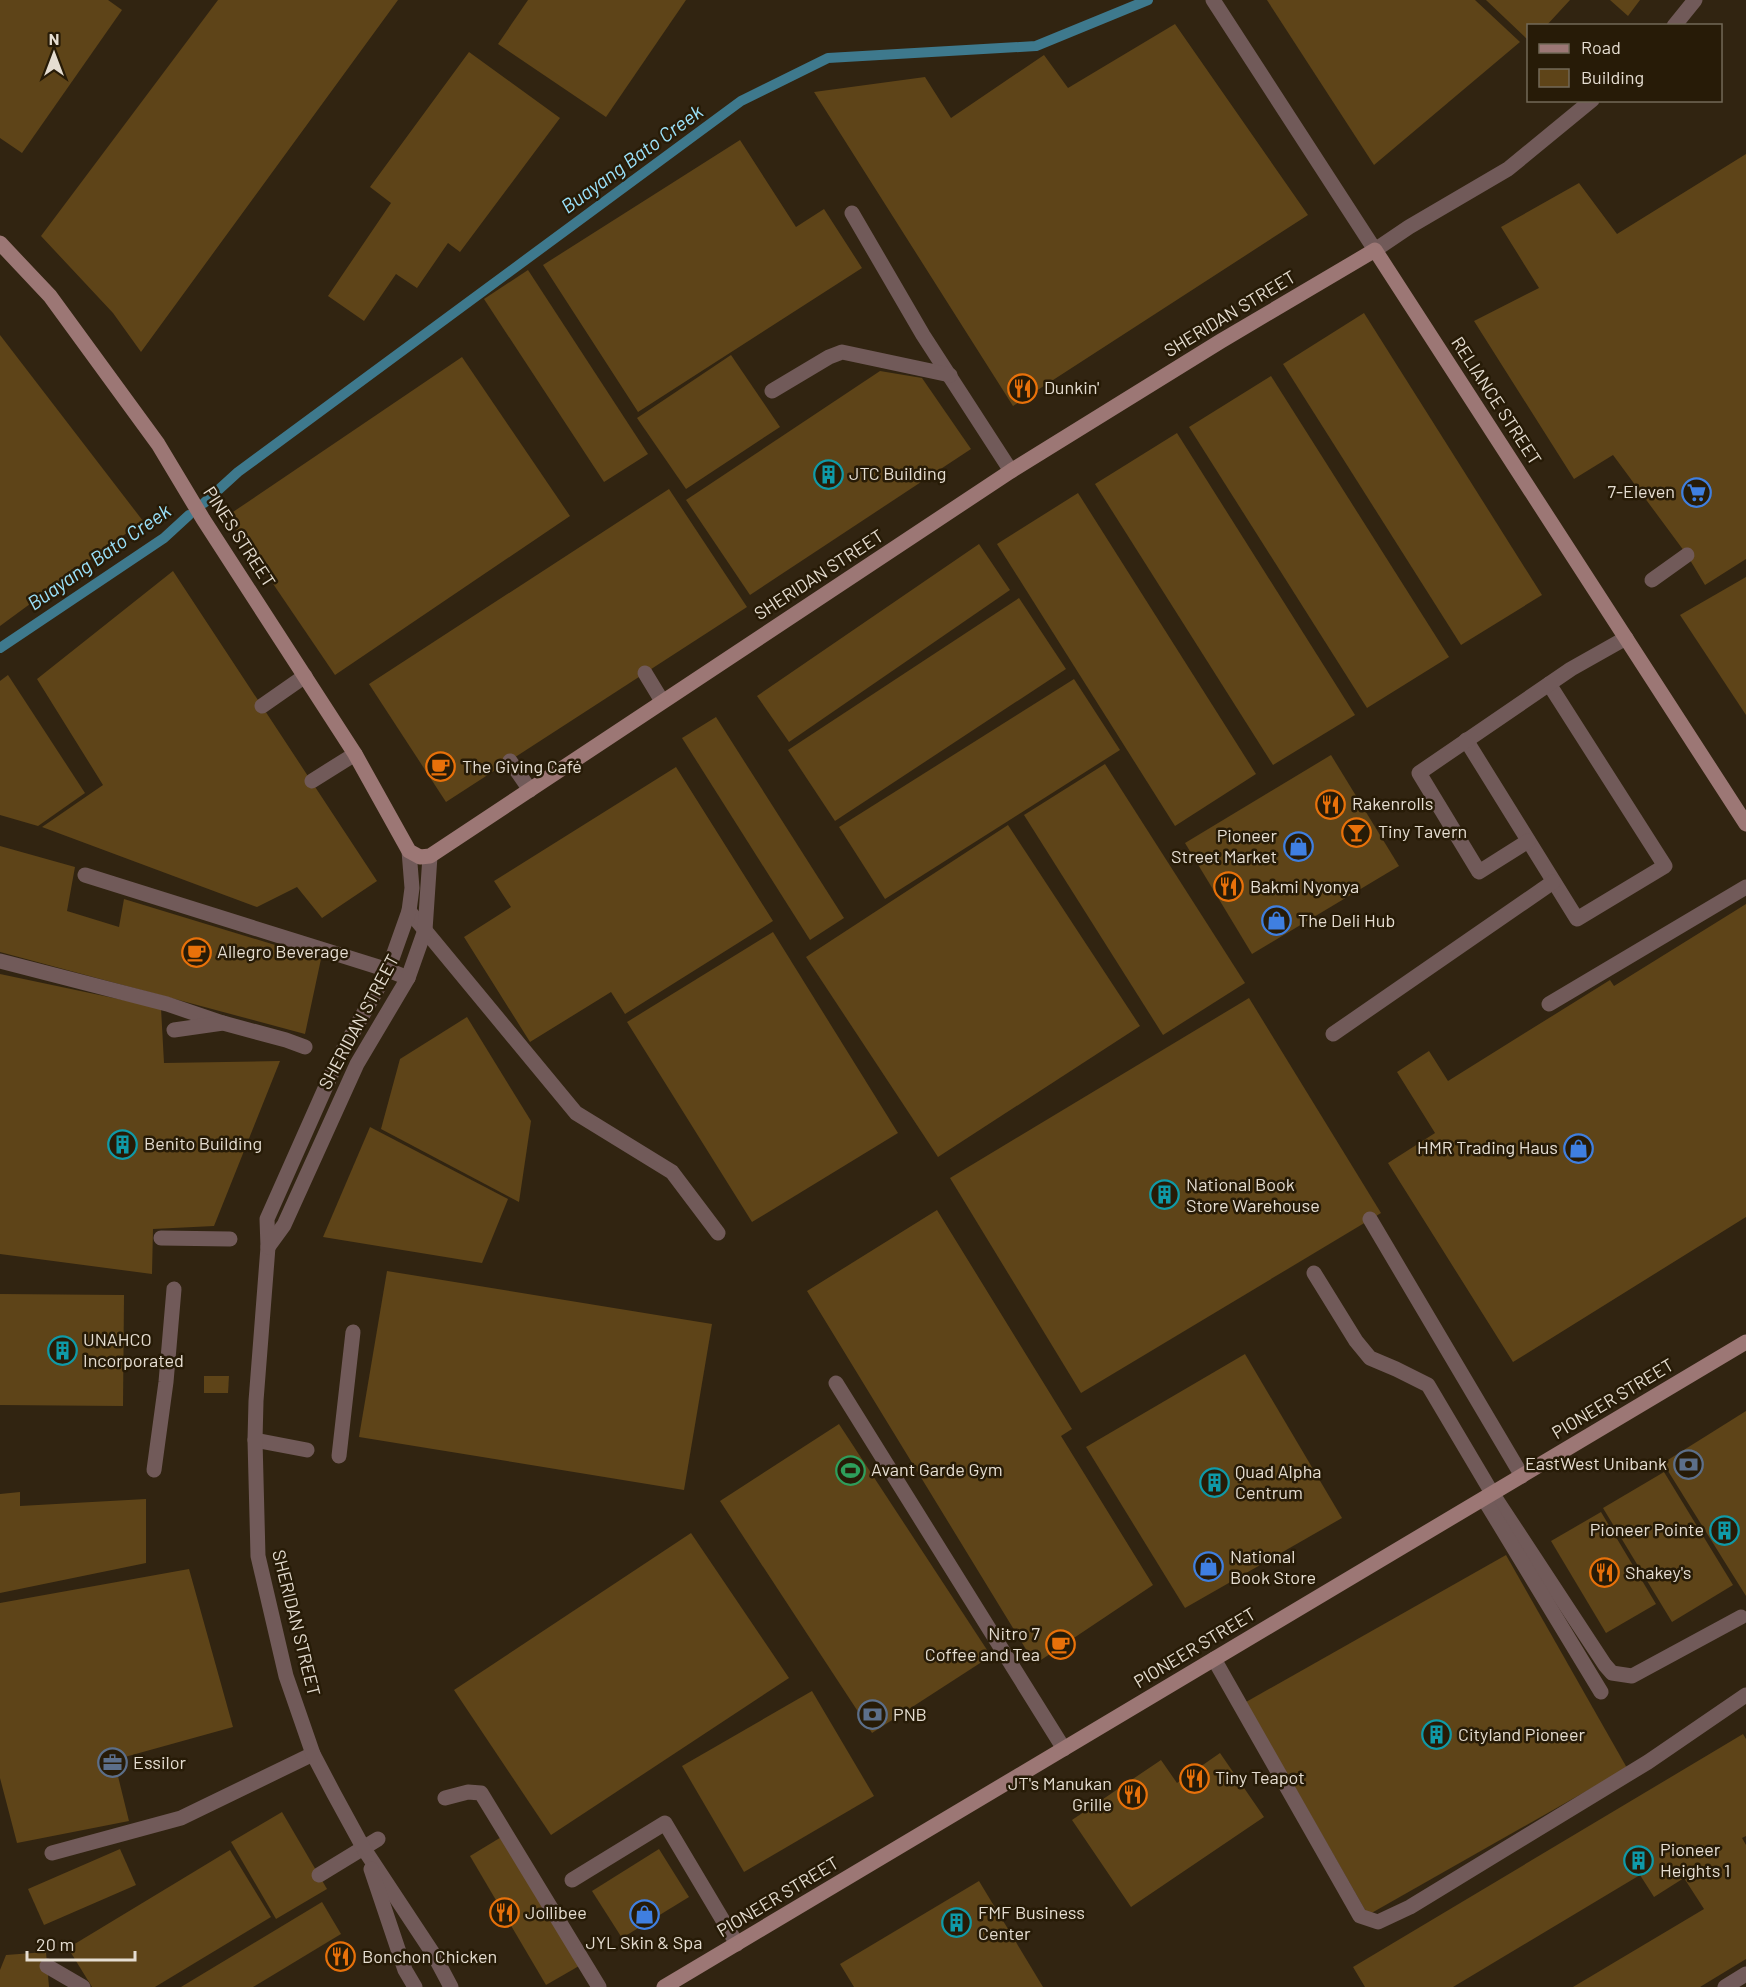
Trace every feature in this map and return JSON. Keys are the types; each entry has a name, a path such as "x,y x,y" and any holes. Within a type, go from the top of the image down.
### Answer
{"main road":[{"name":"PINES STREET","path":"0,243 50,297 158,444 200,514 355,754 409,851"},
{"name":"SHERIDAN STREET","path":"430,856 1011,471 1221,341 1376,250"},
{"name":"RELIANCE STREET","path":"1376,250 1746,824"},
{"path":"409,851 420,857 430,856"},
{"name":"PIONEER STREET","path":"664,1987 1746,1342"}],"street":[{"name":"RELIANCE STREET","path":"1213,0 1376,250"},
{"path":"1676,24 1695,0"},
{"name":"SHERIDAN STREET","path":"1376,250 1409,227 1508,169 1591,102"},
{"path":"852,213 923,335 1011,471"},
{"path":"772,391 829,357 842,352 950,375"},
{"path":"1652,580 1687,555"},
{"path":"1528,841 1479,872 1419,772 1549,684 1626,638"},
{"path":"645,673 662,701"},
{"path":"261,706 305,676"},
{"path":"1466,740 1577,919 1665,866 1549,684"},
{"path":"312,782 355,754"},
{"path":"510,761 530,790"},
{"name":"SHERIDAN STREET","path":"409,851 412,888 409,911 388,970 339,1058 267,1219 268,1247 255,1440 258,1556 286,1676 313,1754 364,1849 434,1955 451,1987"},
{"name":"SHERIDAN STREET","path":"268,1247 284,1225 357,1064 408,978 425,930 430,856"},
{"path":"85,875 408,978"},
{"path":"1333,1034 1554,882"},
{"path":"1549,1004 1746,887"},
{"path":"409,911 576,1113 672,1172 718,1233"},
{"path":"0,962 167,1004 305,1047"},
{"path":"174,1030 223,1023"},
{"path":"1370,1219 1521,1476"},
{"path":"161,1238 230,1239"},
{"path":"1314,1273 1356,1341 1370,1358 1428,1385 1488,1496 1601,1692"},
{"path":"154,1470 174,1289"},
{"path":"339,1456 353,1332"},
{"path":"836,1383 1064,1749"},
{"path":"255,1440 308,1450"},
{"path":"1488,1496 1612,1673 1632,1676 1741,1617"},
{"path":"1214,1659 1360,1916 1378,1922 1410,1907 1638,1768 1746,1695"},
{"path":"51,1853 181,1818 313,1754"},
{"path":"445,1798 468,1792 481,1793 599,1987"},
{"path":"572,1881 665,1823 737,1944"},
{"path":"318,1875 378,1839"},
{"name":"SHERIDAN STREET","path":"364,1849 405,1970 415,1987"},
{"path":"47,1966 82,1987"},
{"path":"1725,1987 1746,1974"}],"building":[{"path":"0,0 108,0 122,10 22,153 0,138"},
{"path":"218,0 398,0 141,352 113,313 41,236"},
{"path":"528,0 686,0 606,117 498,44"},
{"path":"1267,0 1475,0 1520,42 1374,165"},
{"path":"1486,0 1570,0 1548,24 1527,24 1527,39"},
{"path":"1610,0 1640,0 1628,16"},
{"path":"1175,24 1308,215 1013,406 814,92 925,77 951,118 1044,55 1068,88"},
{"path":"469,52 560,118 460,252 448,243 417,288 396,274 364,321 328,296 391,203 370,187"},
{"path":"740,140 796,227 824,209 862,268 638,412 543,265"},
{"path":"1746,154 1746,559 1705,585 1687,555 1613,455 1574,479 1474,321 1539,288 1501,227 1579,183 1617,234"},
{"path":"528,270 648,454 604,482 484,299"},
{"path":"1364,313 1542,595 1461,645 1283,364"},
{"path":"0,335 143,521 0,626"},
{"path":"731,355 780,427 686,489 637,418"},
{"path":"462,357 570,516 335,675 227,516"},
{"name":"JTC Building","path":"880,371 922,378 971,449 750,595 686,500"},
{"path":"1271,376 1449,657 1367,708 1189,427"},
{"path":"1177,433 1355,715 1273,765 1095,484"},
{"path":"669,489 747,607 446,802 369,684"},
{"path":"1078,493 1256,774 1175,826 997,544"},
{"path":"979,544 1010,590 789,742 757,696"},
{"path":"173,571 377,881 322,918 297,887 257,907 42,827 103,785 37,679"},
{"path":"1746,577 1746,715 1680,615"},
{"path":"1019,598 1066,669 835,821 788,750"},
{"path":"8,675 85,793 38,826 0,815 0,681"},
{"path":"1074,679 1120,750 885,899 839,827"},
{"path":"716,717 844,918 810,940 682,738"},
{"path":"1331,755 1399,866 1252,954 1185,843"},
{"path":"1105,764 1245,983 1163,1035 1024,815"},
{"path":"676,767 773,921 625,1014 611,992 530,1042 464,937 511,907 494,881"},
{"path":"1008,825 1140,1026 938,1157 806,957"},
{"path":"0,846 75,867 67,911 119,927 124,899 321,959 305,1034 0,952"},
{"name":"HMR Trading Haus","path":"1746,904 1746,1217 1513,1362 1388,1163 1435,1133 1397,1072 1429,1051 1448,1081 1610,980 1614,986"},
{"path":"773,932 898,1133 752,1222 627,1022"},
{"name":"Benito Building","path":"0,974 161,1008 164,1063 280,1061 214,1226 153,1229 152,1274 0,1254"},
{"name":"National Book Store Warehouse","path":"1249,998 1381,1213 1081,1393 950,1178"},
{"path":"467,1017 531,1121 519,1202 381,1129 400,1059"},
{"path":"370,1127 508,1199 482,1263 323,1237"},
{"path":"937,1210 1072,1429 1061,1436 1153,1585 1035,1664 807,1291"},
{"path":"387,1271 712,1324 684,1490 359,1437"},
{"name":"UNAHCO Incorporated","path":"0,1294 124,1295 123,1406 0,1405"},
{"name":"Quad Alpha Centrum","path":"1245,1354 1342,1518 1185,1608 1086,1447"},
{"path":"204,1376 229,1376 228,1393 204,1393"},
{"name":"Pioneer Pointe","path":"1746,1411 1746,1596 1663,1463"},
{"path":"839,1424 991,1656 872,1733 720,1501"},
{"path":"1664,1472 1733,1585 1672,1622 1603,1508"},
{"path":"20,1492 20,1506 146,1499 146,1563 0,1593 0,1494"},
{"name":"Shakey's","path":"1601,1512 1656,1604 1606,1633 1551,1541"},
{"path":"691,1533 789,1678 551,1835 454,1690"},
{"name":"Cityland Pioneer","path":"1506,1555 1627,1768 1368,1915 1246,1702"},
{"path":"189,1569 233,1727 114,1760 129,1821 17,1843 0,1778 0,1603"},
{"path":"812,1691 874,1796 744,1872 682,1766"},
{"name":"Pioneer Heights 1","path":"1743,1734 1746,1739 1746,1836 1742,1838 1746,1845 1746,1959 1700,1987 1573,1987 1704,1909 1684,1878 1654,1897 1640,1875 1453,1987 1365,1987 1353,1967"},
{"path":"1220,1753 1264,1817 1131,1907 1072,1820 1161,1760 1177,1783"},
{"path":"282,1812 327,1889 276,1919 231,1842"},
{"path":"503,1836 579,1966 546,1985 470,1856"},
{"path":"120,1849 136,1885 44,1925 28,1889"},
{"path":"659,1849 689,1897 622,1938 592,1891"},
{"path":"230,1850 271,1917 155,1987 92,1987 68,1948"},
{"name":"FMF Business Center","path":"979,1881 1043,1987 854,1987 840,1964"},
{"path":"322,1902 341,1934 253,1987 181,1987"},
{"path":"46,1952 49,1987 0,1987 0,1970 6,1955"}],"waterway":[{"name":"Buayang Bato Creek","path":"204,503 238,472 741,101 828,58 1036,46 1148,0"},
{"name":"Buayang Bato Creek","path":"0,648 164,538 189,515"}],"place":[{"name":"Dunkin'","path":"1023,388"},
{"name":"JTC Building","path":"828,474"},
{"name":"7-Eleven","path":"1696,492"},
{"name":"The Giving Café","path":"441,767"},
{"name":"Rakenrolls","path":"1331,804"},
{"name":"Tiny Tavern","path":"1357,832"},
{"name":"Pioneer Street Market","path":"1298,846"},
{"name":"Bakmi Nyonya","path":"1229,887"},
{"name":"The Deli Hub","path":"1277,921"},
{"name":"Allegro Beverage","path":"196,952"},
{"name":"Benito Building","path":"123,1144"},
{"name":"HMR Trading Haus","path":"1579,1148"},
{"name":"National Book Store Warehouse","path":"1165,1195"},
{"name":"UNAHCO Incorporated","path":"62,1350"},
{"name":"EastWest Unibank","path":"1688,1464"},
{"name":"Avant Garde Gym","path":"850,1470"},
{"name":"Quad Alpha Centrum","path":"1214,1482"},
{"name":"Pioneer Pointe","path":"1725,1530"},
{"name":"National Book Store","path":"1209,1567"},
{"name":"Shakey's","path":"1604,1573"},
{"name":"Nitro 7 Coffee and Tea","path":"1061,1644"},
{"name":"PNB","path":"872,1715"},
{"name":"Cityland Pioneer","path":"1437,1735"},
{"name":"Essilor","path":"112,1763"},
{"name":"Tiny Teapot","path":"1194,1778"},
{"name":"JT's Manukan Grille","path":"1133,1794"},
{"name":"Pioneer Heights 1","path":"1639,1860"},
{"name":"Jollibee","path":"504,1913"},
{"name":"JYL Skin & Spa","path":"644,1914"},
{"name":"FMF Business Center","path":"957,1923"},
{"name":"Bonchon Chicken","path":"341,1957"}]}
